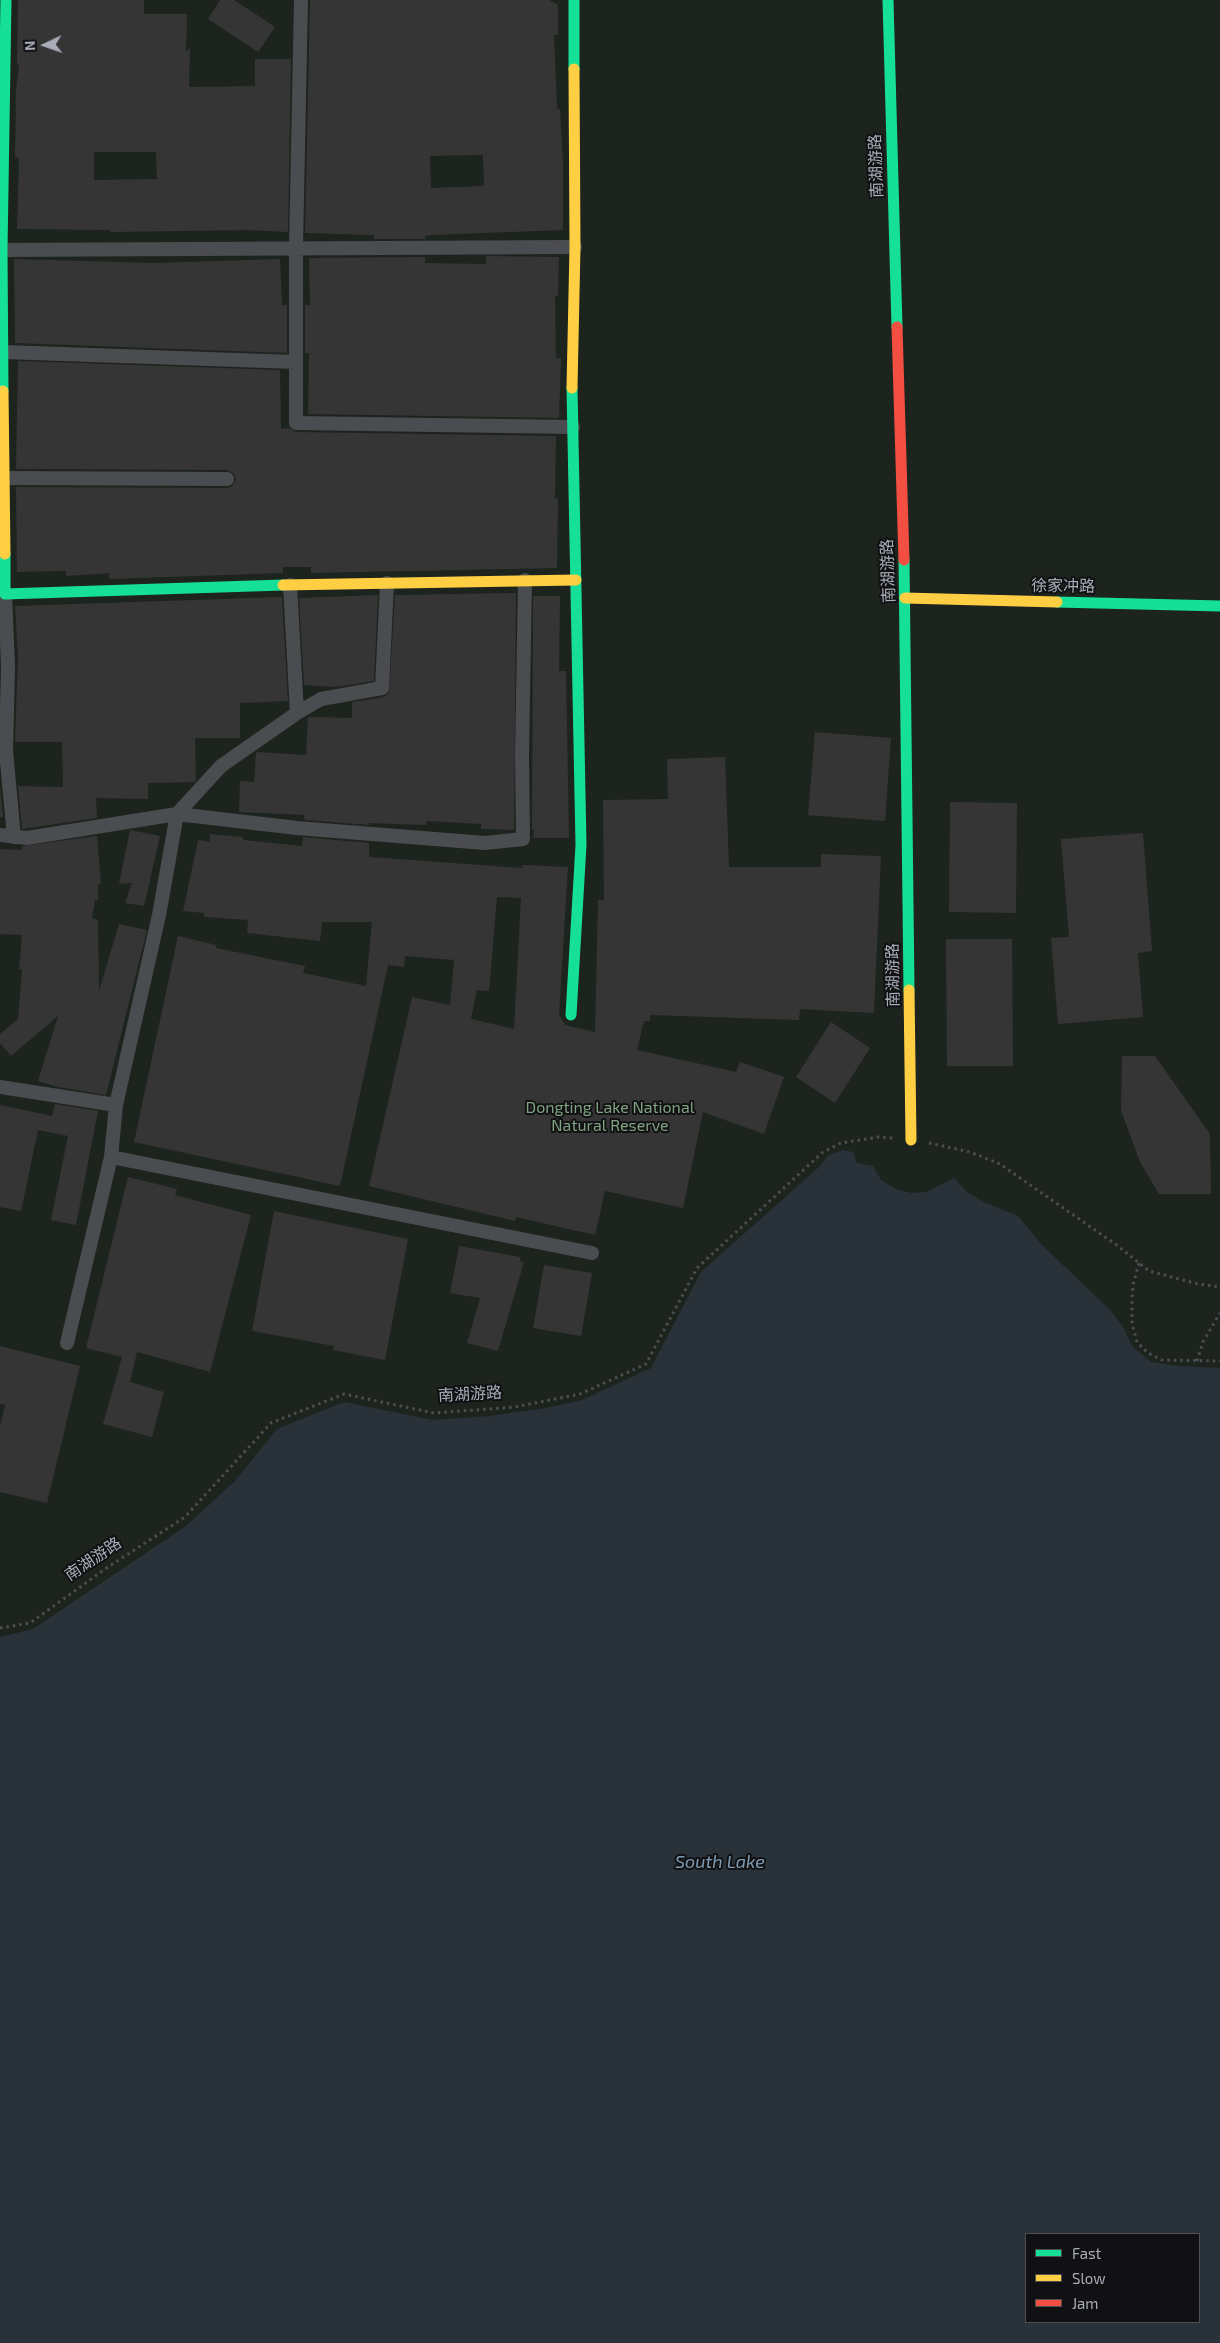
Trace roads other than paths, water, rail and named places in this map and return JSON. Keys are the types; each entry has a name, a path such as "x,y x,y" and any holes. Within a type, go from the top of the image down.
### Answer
{"street":[{"path":"6,0 1,250 2,478 8,666 7,836 27,838 177,814 297,828 485,842 523,839 522,756 525,580"},
{"path":"301,0 296,248 296,423 573,428"},
{"path":"572,1015 581,845 573,428 575,247 574,0"},
{"name":"南湖游路","path":"888,0 905,598 911,1140"},
{"path":"1,250 575,247"},
{"path":"2,352 296,362"},
{"path":"2,478 227,479"},
{"path":"6,594 290,585 576,580"},
{"path":"68,1342 111,1157 116,1105 159,915 177,814 221,766 297,713 321,699 382,688 387,583"},
{"path":"290,585 297,713"},
{"name":"徐家冲路","path":"905,598 1220,606"},
{"path":"0,1087 116,1105"},
{"path":"111,1157 592,1253"}],"water":[{"name":"South Lake","path":"842,1150 853,1152 857,1163 873,1166 881,1180 898,1190 912,1193 926,1192 954,1178 968,1193 1018,1216 1041,1244 1110,1310 1123,1327 1132,1346 1151,1362 1177,1366 1220,1368 1220,2343 0,2343 0,1637 33,1629 186,1526 235,1481 277,1429 344,1402 433,1420 489,1416 546,1408 582,1400 651,1368 701,1272 819,1167 828,1156"}],"park label":[{"name":"Dongting Lake National Natural Reserve","path":"610,1117"}]}
